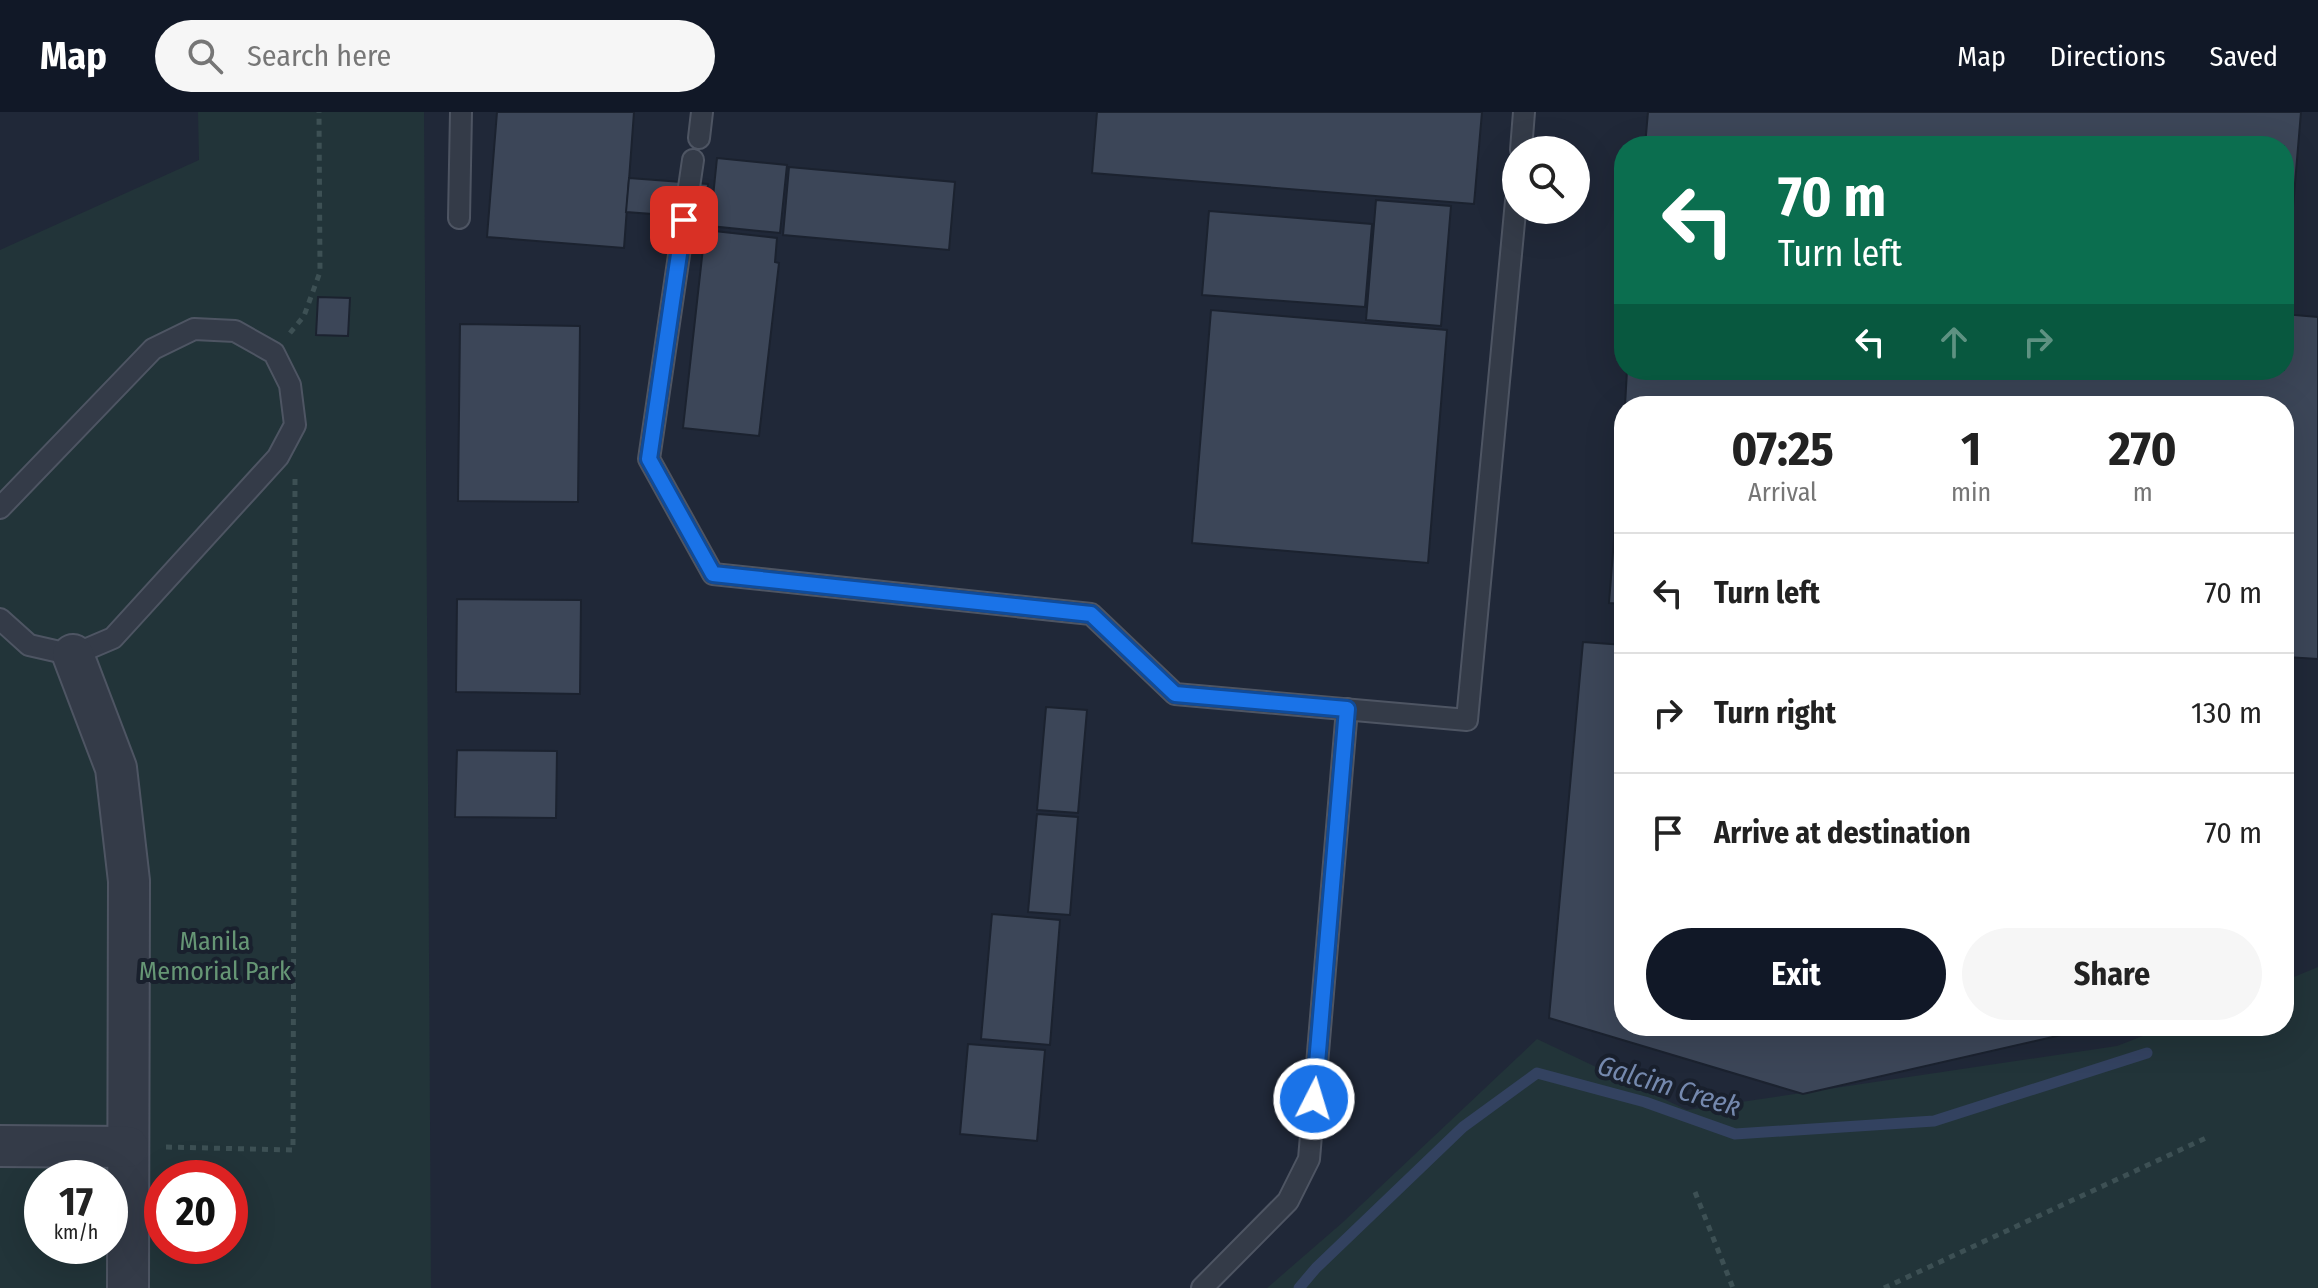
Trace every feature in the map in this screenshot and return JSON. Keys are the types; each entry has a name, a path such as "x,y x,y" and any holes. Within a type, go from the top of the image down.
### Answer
{"street":[{"path":"73,655 116,768 129,881 128,1288"},
{"path":"0,1146 128,1147"}],"lane":[{"path":"459,218 461,112"},
{"path":"699,138 702,112"},
{"path":"1522,136 1524,112"},
{"path":"693,160 649,459 713,574 1091,614 1175,694 1467,720 1514,224"},
{"path":"0,508 153,349 194,329 235,331 274,353 290,385 295,425 278,457 113,638 73,655 29,645 0,619"},
{"path":"1202,1288 1288,1201 1309,1159 1347,709"}],"path":[{"path":"274,353 304,316 320,272 319,112"},
{"path":"128,1147 293,1150 295,425"},
{"path":"1884,1288 2208,1137"},
{"path":"1695,1192 1733,1288"}],"green space":[{"name":"Manila Memorial Park","path":"198,112 424,112 431,1288 0,1288 0,250 199,160"},
{"path":"2318,967 2318,1288 1267,1288 1342,1223 1537,1039 1687,1110 2117,1046 2143,1036 2294,1036 2294,977"}],"building":[{"path":"497,112 634,112 624,248 487,237"},
{"path":"1097,112 1482,112 1474,204 1092,173"},
{"path":"1648,112 2301,112 2294,195 2294,136 1646,136"},
{"path":"717,158 787,165 780,233 710,226"},
{"path":"789,167 955,182 949,250 783,235"},
{"path":"629,178 708,184 706,218 626,212"},
{"path":"1376,200 1451,206 1441,326 1366,320"},
{"path":"1209,211 1372,224 1365,307 1202,295"},
{"path":"705,230 777,238 775,262 779,263 759,436 683,428"},
{"path":"318,297 350,298 348,336 316,335"},
{"path":"1211,310 1447,330 1428,563 1192,543"},
{"path":"2294,315 2318,317 2318,659 2294,658 2294,396 1626,396 1626,380 2294,380"},
{"path":"460,324 580,326 578,502 458,501"},
{"path":"1614,540 1614,603 1609,603"},
{"path":"457,599 581,600 580,694 456,692"},
{"path":"1583,642 1614,644 1614,1036 2057,1036 1803,1094 1549,1018"},
{"path":"1046,707 1087,710 1078,813 1037,810"},
{"path":"457,750 557,751 556,818 455,817"},
{"path":"1037,814 1078,817 1070,915 1028,912"},
{"path":"992,914 1060,920 1050,1045 981,1039"},
{"path":"968,1044 1045,1050 1037,1141 960,1134"}],"waterway":[{"name":"Galcim Creek","path":"1299,1288 1463,1127 1537,1073 1645,1102 1735,1134 1934,1121 2147,1053"}],"route":[{"path":"684,220 649,459 713,574 1091,614 1175,694 1347,709 1314,1099"}]}
